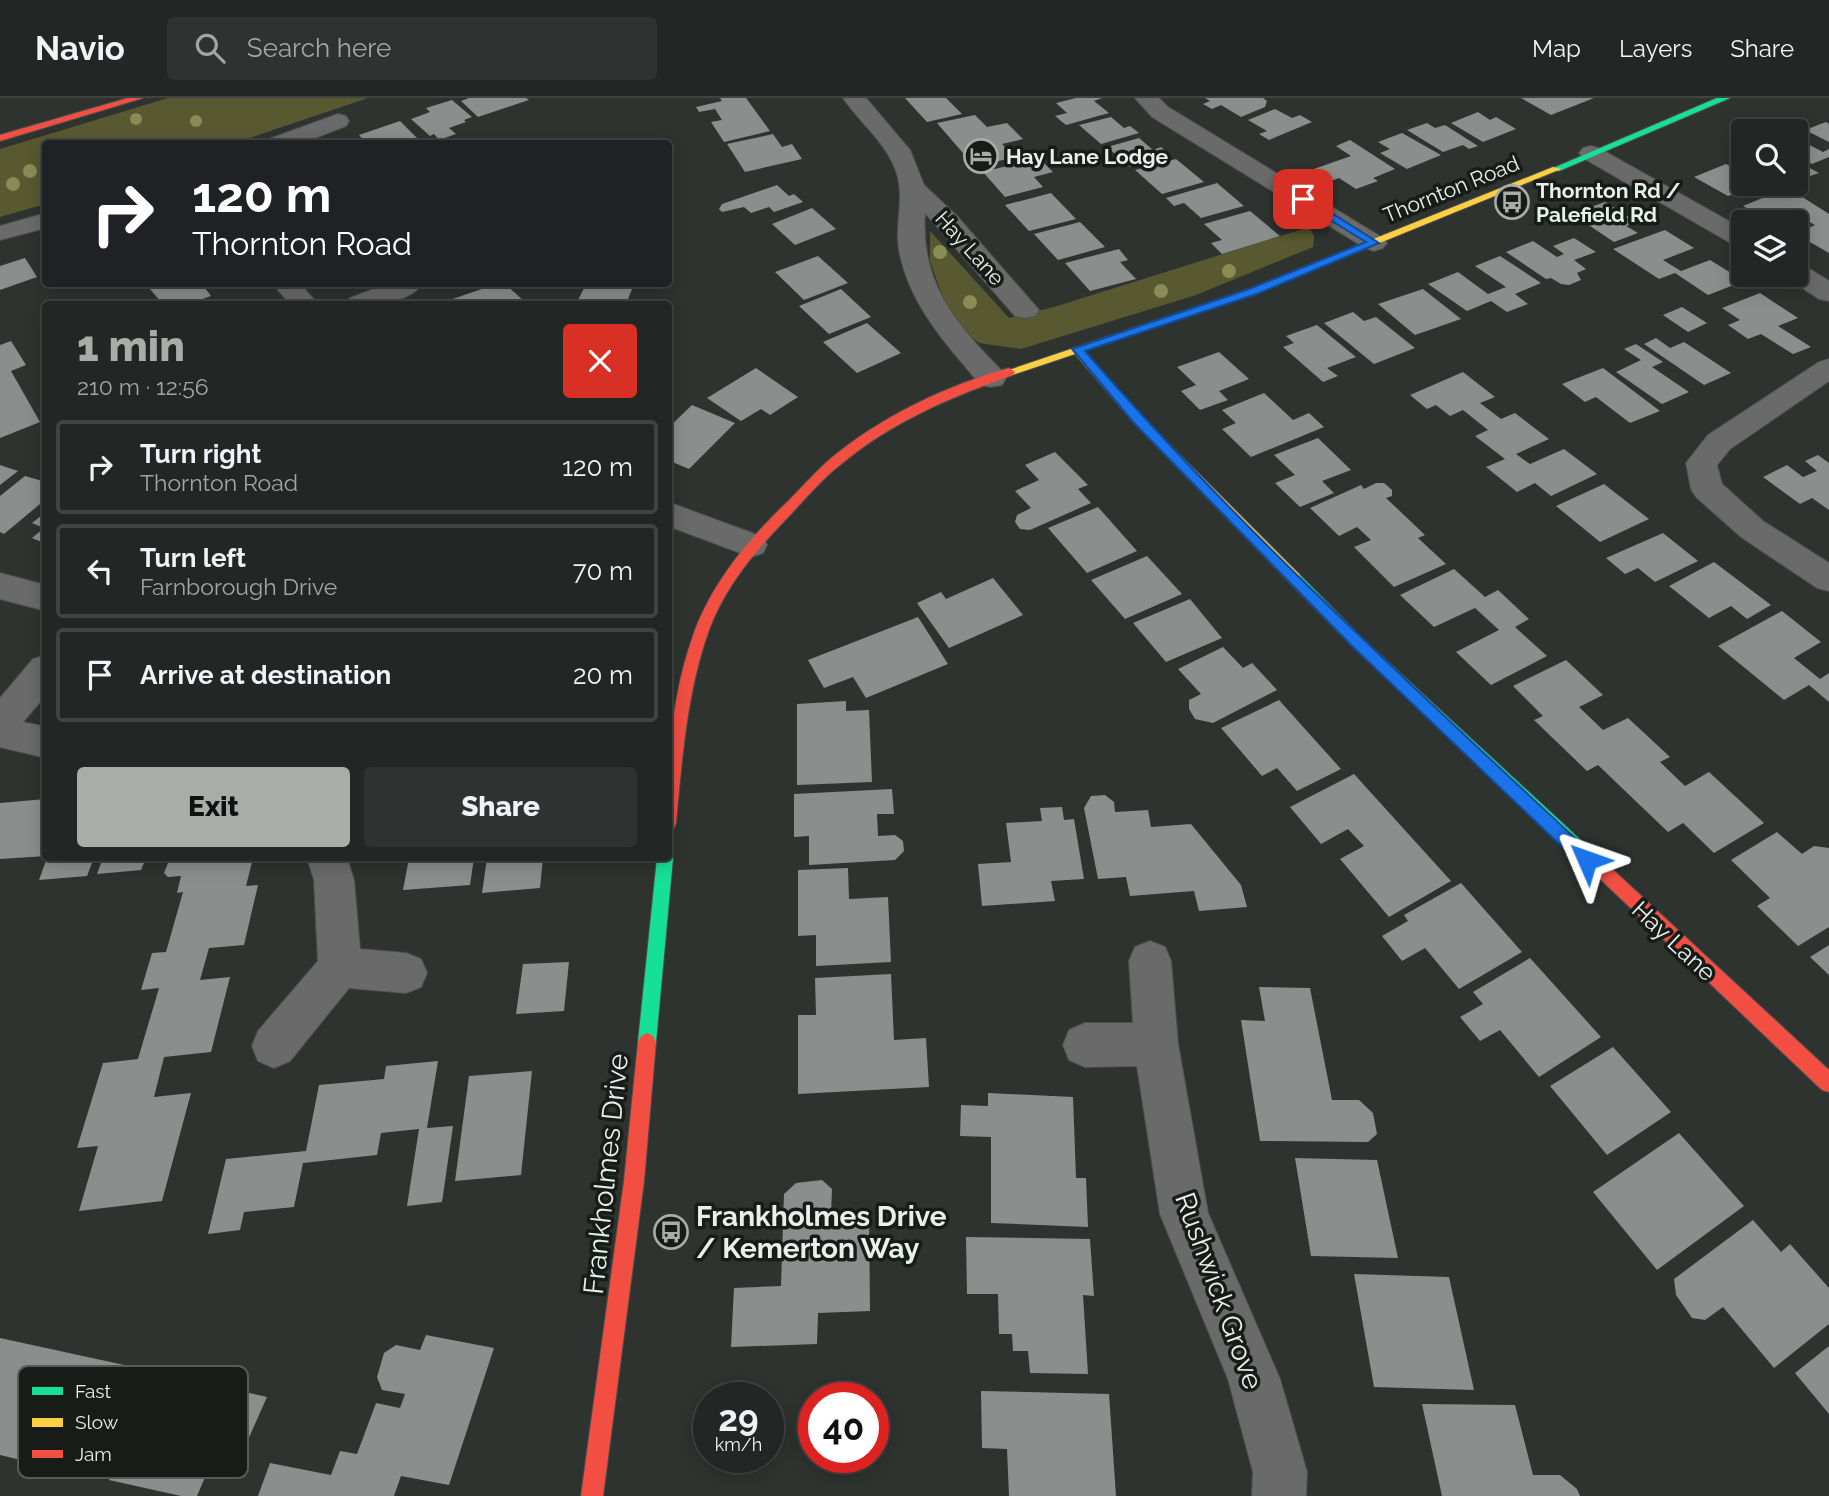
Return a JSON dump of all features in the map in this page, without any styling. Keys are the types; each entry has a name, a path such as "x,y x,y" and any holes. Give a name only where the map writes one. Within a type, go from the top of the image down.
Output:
{"main road":[{"path":"0,138 138,98"},
{"name":"Thornton Road","path":"992,378 1253,292 1725,98"},
{"name":"Hay Lane","path":"1078,349 1138,420 1356,641 1829,1083"},
{"path":"672,786 680,711 702,631 719,592 751,545 836,461 887,425 945,395 992,378"},
{"name":"Frankholmes Drive","path":"592,1496 634,1181 665,861"}],"street":[{"name":"Hay Lane","path":"853,98 884,132 907,166 912,187 912,255 927,298 955,339 992,378"},
{"path":"1146,98 1160,112 1374,243"},
{"path":"288,140 338,121"},
{"path":"1591,153 1731,233"},
{"name":"Hay Lane","path":"912,187 948,221 1025,310"},
{"path":"5,233 42,221"},
{"path":"1808,280 1829,293"},
{"path":"289,287 301,301"},
{"path":"368,301 402,287"},
{"path":"1829,368 1719,442 1701,463 1707,489 1752,529 1829,579"},
{"path":"672,515 751,545"},
{"path":"0,586 42,597"},
{"path":"0,723 42,674"},
{"path":"0,732 42,742"},
{"path":"274,1046 340,967 334,880 328,861"},
{"name":"Rushwick Grove","path":"1150,961 1156,1044 1184,1214 1254,1379 1280,1472 1279,1496"},
{"path":"340,967 406,973"},
{"path":"1085,1045 1156,1044"}],"green space":[{"path":"168,98 368,98 244,140 42,140 42,205 0,217 0,149"},
{"path":"1309,227 1314,236 1313,247 1196,295 1021,349 979,343 967,334 946,306 930,261 930,231 1009,318 1054,307"}],"building":[{"path":"469,98 529,100 478,117 461,101"},
{"path":"720,98 746,98 770,131 724,142 711,122 722,120 715,109 699,112 696,107 722,101"},
{"path":"905,98 946,98 962,114 927,122"},
{"path":"1076,98 1102,98 1094,101 1109,113 1066,125 1055,116 1067,113 1056,103"},
{"path":"1205,98 1263,98 1267,101 1265,107 1241,117 1221,105 1212,109 1203,104 1210,101"},
{"path":"1521,98 1594,98 1551,115"},
{"path":"452,100 472,117 449,128 456,134 439,140 434,134 430,136 411,119 430,112 426,108"},
{"path":"1275,109 1292,118 1300,115 1312,122 1269,140 1259,134 1267,131 1248,120"},
{"path":"1478,112 1490,120 1496,117 1516,129 1483,142 1451,123"},
{"path":"975,115 987,127 1007,123 1023,139 1002,144 1015,157 975,167 937,123"},
{"path":"1111,117 1124,128 1130,126 1139,133 1101,144 1079,125"},
{"path":"400,121 418,139 363,140 359,135"},
{"path":"1826,122 1829,124 1829,142 1808,132 1808,129"},
{"path":"1427,123 1435,128 1445,125 1478,146 1469,149 1463,145 1443,152 1407,130"},
{"path":"1402,133 1441,155 1407,169 1380,153 1390,149 1378,142"},
{"path":"773,134 782,147 792,144 802,159 745,172 727,144"},
{"path":"1139,138 1153,150 1161,147 1170,155 1130,167 1107,147"},
{"path":"1350,140 1395,169 1373,178 1378,181 1356,189 1339,178 1326,183 1308,171 1351,156 1336,146"},
{"path":"1808,144 1823,152 1829,149 1829,157 1812,164 1808,162"},
{"path":"1039,158 1053,172 1034,177 1043,187 1005,197 983,172"},
{"path":"1176,159 1204,182 1162,194 1135,170"},
{"path":"1726,164 1731,167 1731,195 1728,196 1694,177"},
{"path":"1808,167 1819,173 1808,177"},
{"path":"1217,183 1244,206 1201,218 1184,203 1174,206 1166,198"},
{"path":"777,185 789,196 794,194 803,202 774,212 769,207 751,213 744,207 722,212 719,209 722,204"},
{"path":"1051,193 1076,219 1029,231 1005,205"},
{"path":"1767,196 1801,196 1829,214 1829,253 1808,241 1808,228 1815,225 1808,221 1808,210 1750,210 1743,206"},
{"path":"1605,202 1637,222 1626,226 1638,233 1614,242 1572,214"},
{"path":"812,208 836,229 795,245 772,224"},
{"path":"1250,211 1280,236 1222,254 1211,243 1222,240 1204,224"},
{"path":"1080,222 1105,247 1058,260 1034,234"},
{"path":"1665,230 1694,248 1663,260 1681,271 1710,260 1731,273 1731,286 1708,295 1675,273 1659,279 1613,249"},
{"path":"1574,238 1596,252 1574,260 1586,269 1577,273 1581,280 1569,285 1551,278 1546,279 1506,252 1533,241 1557,257 1564,254 1553,246"},
{"path":"1119,249 1128,260 1120,262 1136,279 1090,291 1065,263"},
{"path":"818,256 848,283 804,300 775,272"},
{"path":"1500,256 1541,283 1515,294 1528,304 1507,312 1491,301 1467,311 1428,284 1458,272 1488,294 1506,287 1475,266"},
{"path":"25,258 37,277 0,290 0,266"},
{"path":"204,287 211,296 197,301 160,301 150,289"},
{"path":"487,287 508,287 524,301 447,301"},
{"path":"584,287 633,287 627,301 578,301"},
{"path":"841,289 871,317 829,334 799,306"},
{"path":"1423,289 1461,319 1415,335 1378,304"},
{"path":"1760,293 1798,318 1778,326 1811,347 1793,354 1761,334 1748,339 1728,325 1740,320 1722,308"},
{"path":"1682,307 1707,323 1688,332 1663,315"},
{"path":"1353,312 1364,321 1376,317 1415,348 1374,364 1324,323"},
{"path":"867,323 901,353 857,373 823,342"},
{"path":"1317,325 1356,357 1327,368 1338,376 1323,382 1283,347 1294,343 1286,336"},
{"path":"1656,338 1670,348 1684,342 1731,373 1704,385 1644,344"},
{"path":"11,341 26,365 11,371 40,422 0,438 0,345"},
{"path":"1636,344 1663,362 1652,367 1689,392 1662,404 1616,372 1641,360 1624,349"},
{"path":"1219,352 1249,379 1219,391 1228,400 1200,410 1181,391 1196,385 1177,367"},
{"path":"756,368 798,397 770,415 761,409 741,421 707,398"},
{"path":"1603,368 1660,411 1630,423 1596,397 1585,402 1562,384"},
{"path":"1463,372 1495,397 1480,403 1501,419 1515,413 1549,439 1516,454 1530,464 1564,449 1597,474 1551,496 1535,483 1517,492 1486,467 1505,459 1475,436 1488,430 1463,410 1450,416 1436,405 1427,409 1410,395"},
{"path":"1264,393 1293,420 1309,413 1324,427 1251,457 1222,429 1236,423 1222,410"},
{"path":"692,405 735,423 689,469 672,462 672,424"},
{"path":"1318,438 1351,470 1322,481 1334,493 1300,507 1275,483 1295,475 1274,455"},
{"path":"1055,452 1088,485 1078,489 1091,503 1030,530 1020,529 1015,522 1017,515 1031,508 1015,491 1039,480 1025,465"},
{"path":"1818,455 1829,463 1829,510 1812,498 1800,504 1763,477 1787,465 1803,477 1817,471 1805,461"},
{"path":"0,465 18,471 0,485"},
{"path":"25,476 42,481 42,502 4,534 0,532 0,496"},
{"path":"1376,483 1384,483 1392,490 1392,496 1386,498 1425,535 1418,538 1446,564 1394,587 1354,547 1371,540 1357,527 1339,536 1310,508 1361,485 1364,489"},
{"path":"1604,484 1649,519 1600,542 1556,506"},
{"path":"1098,507 1137,551 1087,573 1048,528"},
{"path":"42,515 42,527 32,523"},
{"path":"42,530 42,542 32,538"},
{"path":"1663,533 1698,561 1655,582 1638,568 1625,574 1606,558"},
{"path":"1147,556 1182,594 1125,619 1091,580"},
{"path":"1714,562 1771,605 1747,619 1731,606 1709,618 1669,586"},
{"path":"1454,569 1485,597 1498,590 1529,619 1515,627 1547,656 1491,685 1456,652 1499,630 1475,608 1434,627 1400,595"},
{"path":"993,578 1023,615 949,648 917,603 941,592 946,599"},
{"path":"1190,599 1222,638 1166,662 1133,623"},
{"path":"1782,611 1821,642 1794,658 1820,679 1829,673 1829,702 1809,685 1784,700 1718,646"},
{"path":"918,617 948,664 866,698 853,677 824,688 808,660"},
{"path":"1223,647 1243,668 1252,663 1277,690 1213,723 1195,719 1189,709 1189,700 1201,694 1178,669"},
{"path":"1566,660 1603,695 1579,707 1603,730 1628,718 1670,757 1660,762 1685,786 1709,772 1764,823 1714,853 1683,823 1668,832 1598,765 1587,771 1534,720 1543,716 1513,686"},
{"path":"1279,700 1341,769 1297,791 1277,768 1262,776 1221,728"},
{"path":"846,701 846,711 869,710 872,782 797,785 797,704"},
{"path":"1354,774 1451,881 1389,917 1340,859 1364,846 1348,829 1321,844 1290,807"},
{"path":"892,789 894,814 877,814 878,836 895,835 903,841 904,851 895,860 809,865 809,836 794,837 794,794"},
{"path":"1105,795 1114,802 1115,812 1148,810 1151,827 1191,824 1241,885 1247,907 1199,911 1194,891 1130,896 1126,877 1098,879 1084,808 1091,796"},
{"path":"42,799 42,856 0,859 0,803"},
{"path":"1062,807 1064,820 1074,819 1084,879 1051,881 1055,901 982,906 978,864 1011,862 1006,823 1042,821 1040,808"},
{"path":"1777,832 1802,854 1814,846 1829,848 1829,927 1798,946 1757,906 1770,898 1731,860"},
{"path":"46,861 93,861 87,876 39,880"},
{"path":"102,861 145,861 141,870 97,874"},
{"path":"252,861 246,886 258,885 244,945 209,948 200,980 230,977 211,1052 164,1057 154,1097 191,1093 162,1201 79,1211 98,1146 77,1148 103,1063 138,1059 159,988 141,990 152,953 166,952 183,892 177,893 181,876 168,877 164,873 168,863"},
{"path":"408,861 474,861 470,885 403,890"},
{"path":"487,861 543,861 540,888 482,893"},
{"path":"848,868 849,899 888,897 891,962 816,966 816,935 798,936 798,870"},
{"path":"1461,883 1522,952 1459,989 1425,948 1402,961 1382,936 1408,921 1404,915"},
{"path":"1829,945 1829,975 1810,957"},
{"path":"1530,958 1601,1037 1539,1077 1500,1030 1480,1041 1460,1017 1483,1004 1473,992"},
{"path":"569,962 564,1011 516,1014 523,964"},
{"path":"891,974 894,1040 926,1038 929,1087 798,1094 798,1015 816,1015 815,978"},
{"path":"1259,987 1310,988 1332,1100 1359,1100 1373,1113 1377,1134 1368,1142 1260,1141 1241,1020 1265,1021"},
{"path":"1613,1047 1671,1112 1607,1155 1550,1086"},
{"path":"438,1061 427,1128 453,1126 442,1202 407,1206 419,1129 381,1133 377,1155 303,1163 294,1207 244,1212 240,1230 208,1234 226,1159 306,1151 319,1085 384,1079 386,1066"},
{"path":"532,1071 521,1175 455,1181 469,1076"},
{"path":"988,1093 1073,1097 1076,1178 1086,1178 1088,1227 991,1223 991,1137 960,1136 961,1105 988,1106"},
{"path":"1679,1133 1744,1206 1657,1270 1593,1192"},
{"path":"1295,1158 1377,1160 1398,1258 1311,1256"},
{"path":"822,1180 832,1189 831,1214 869,1213 870,1311 818,1313 817,1344 731,1347 734,1288 781,1286 784,1194 796,1183"},
{"path":"1753,1220 1781,1252 1790,1244 1829,1288 1829,1324 1774,1368 1723,1307 1705,1320 1692,1318 1676,1295 1674,1279"},
{"path":"966,1237 1090,1239 1094,1296 1083,1295 1088,1374 1030,1373 1028,1351 1013,1351 1012,1334 999,1334 998,1294 967,1294"},
{"path":"1354,1274 1449,1277 1474,1390 1374,1387"},
{"path":"426,1335 494,1348 449,1485 401,1476 394,1496 258,1496 270,1463 331,1475 340,1451 357,1454 376,1403 400,1408 405,1394 382,1390 377,1377 384,1353 396,1345 420,1350"},
{"path":"0,1338 129,1366 18,1366 18,1459 0,1455"},
{"path":"1829,1346 1829,1414 1795,1373"},
{"path":"981,1391 1109,1394 1116,1496 1009,1496 1007,1449 982,1448"},
{"path":"248,1393 267,1397 248,1440"},
{"path":"1422,1404 1515,1405 1533,1475 1560,1475 1577,1489 1580,1496 1442,1496"},
{"path":"205,1478 197,1496 181,1496 109,1480"}],"traffic: fast":[{"path":"1556,169 1725,98"},
{"path":"1294,578 1356,641 1604,872"},
{"path":"647,1042 665,861"}],"traffic: slow":[{"path":"1009,372 1253,291 1556,169"},
{"path":"1078,350 1138,420 1294,578"}],"traffic: jam":[{"path":"0,138 138,98"},
{"path":"672,787 679,725 695,653 709,612 738,565 817,479 855,446 918,409 1009,372"},
{"path":"1604,872 1829,1083"},
{"path":"592,1496 634,1181 647,1042"}],"place":[{"name":"Hay Lane Lodge","path":"981,156"},
{"name":"Thornton Rd / Palefield Rd","path":"1512,202"},
{"name":"Frankholmes Drive / Kemerton Way","path":"671,1232"}],"route":[{"path":"1303,199 1374,243 1253,292 1078,349 1138,420 1356,641 1587,860"}]}
